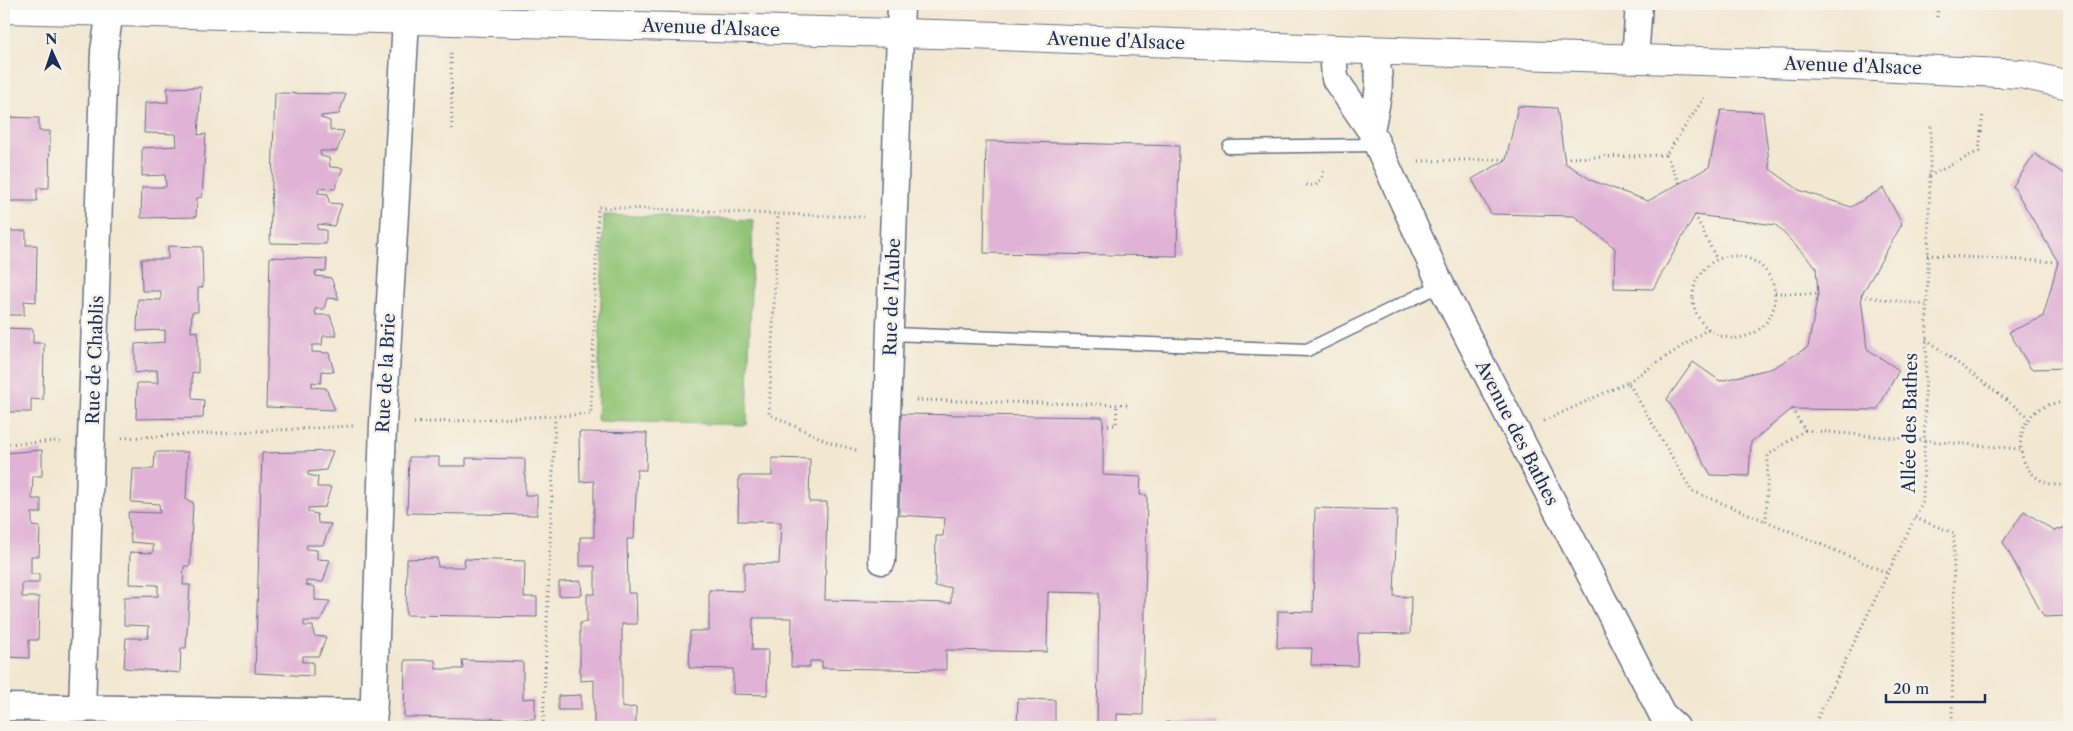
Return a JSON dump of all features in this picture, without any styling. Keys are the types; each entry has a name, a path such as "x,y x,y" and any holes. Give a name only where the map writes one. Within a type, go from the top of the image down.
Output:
{"street":[{"name":"Rue de l'Aube","path":"882,561 901,4"},
{"path":"1635,59 1639,4"},
{"name":"Avenue d'Alsace","path":"4,9 900,33 1238,46 1334,55 1635,59 2022,74 2069,85"},
{"name":"Rue de Chablis","path":"82,709 93,439 104,51 110,12"},
{"name":"Rue de la Brie","path":"374,720 384,424 406,20"},
{"name":"Avenue des Bathes","path":"1334,55 1335,80 1374,138 1441,285 1662,714 1676,727"},
{"path":"1374,55 1380,68 1380,82 1374,138"},
{"path":"4,706 374,720"}],"lane":[{"path":"1229,147 1374,138"},
{"path":"891,334 1307,350 1441,285"}],"path":[{"path":"1937,16 1938,4"},
{"path":"452,68 452,130"},
{"path":"1666,155 1704,98"},
{"path":"1929,176 1979,151 1983,113"},
{"name":"Allée des Bathes","path":"1813,727 1923,501 1931,123"},
{"path":"1564,158 1666,155"},
{"path":"1666,155 1680,184"},
{"path":"1415,162 1507,159"},
{"path":"1306,185 1316,185 1322,178 1324,167"},
{"path":"4,444 591,414 598,207 867,217"},
{"path":"778,214 769,414 831,443 866,453 886,454"},
{"path":"1695,215 1716,258"},
{"path":"1927,255 2058,262"},
{"path":"1738,256 1758,262 1768,273 1775,286 1775,293 1776,301 1772,314 1758,331 1735,338 1721,336 1708,329 1696,316 1692,302 1694,283 1702,270 1716,258 1738,256"},
{"path":"1775,293 1818,294"},
{"path":"1861,296 1926,305"},
{"path":"1518,434 1628,382 1708,329"},
{"path":"1926,339 2029,417"},
{"path":"1628,382 1692,491 1888,573"},
{"path":"888,399 1130,405"},
{"path":"2069,403 2058,402 2044,406 2029,417 2022,430 2020,449 2024,463 2036,477 2048,484 2069,485"},
{"path":"1103,425 1116,426 1117,405"},
{"path":"1792,409 1805,430"},
{"path":"543,727 555,417"},
{"path":"1766,522 1768,455 1805,430 2020,449"},
{"path":"1915,518 1954,533 1952,727"}],"green space":[{"path":"604,215 753,220 747,425 597,421"}],"building":[{"path":"201,87 198,135 206,134 202,197 197,198 196,217 141,218 142,187 166,187 165,175 142,176 142,148 177,146 176,134 144,133 145,103 168,102 167,88"},
{"path":"275,93 346,94 339,114 321,116 321,118 330,121 330,130 344,131 337,151 320,151 321,156 329,158 330,167 343,168 335,189 319,188 318,193 328,194 329,203 342,204 334,226 318,224 317,229 326,230 326,244 270,243"},
{"path":"1518,106 1557,108 1565,163 1593,181 1648,201 1709,167 1721,110 1763,112 1770,169 1799,190 1851,207 1883,188 1902,224 1861,296 1867,349 1899,370 1877,410 1792,409 1751,442 1749,476 1711,475 1667,399 1693,362 1720,381 1773,368 1808,347 1818,294 1816,267 1776,225 1695,215 1653,289 1614,288 1615,248 1574,216 1491,214 1472,179 1506,160"},
{"path":"4,117 39,118 39,131 50,131 49,188 37,188 37,201 4,201"},
{"path":"986,141 1179,146 1177,256 984,253"},
{"path":"2035,154 2064,174 2069,172 2069,368 2031,369 2009,332 2043,317 2058,262 2013,186"},
{"path":"4,231 26,231 26,245 37,245 36,302 24,301 24,315 4,315"},
{"path":"168,246 202,247 203,287 198,288 198,312 192,312 191,332 198,331 198,373 192,372 192,399 204,400 203,418 136,419 137,383 158,383 157,370 135,373 135,344 165,342 165,330 137,331 138,299 161,300 161,291 142,291 141,259 168,259"},
{"path":"270,257 327,259 326,271 315,272 316,276 331,278 339,299 327,298 324,309 315,309 316,315 330,315 337,336 323,336 322,345 312,345 312,352 329,353 334,372 322,371 321,383 312,382 312,387 326,388 335,410 266,407"},
{"path":"4,328 33,329 33,343 44,343 43,400 31,399 31,412 4,412"},
{"path":"901,414 1103,417 1103,475 1141,477 1140,495 1147,495 1143,715 1117,714 1117,727 1097,727 1099,593 1048,592 1047,652 946,650 946,670 822,668 822,661 810,661 810,667 791,667 792,618 753,618 752,650 768,650 767,695 733,694 733,669 689,668 690,631 709,631 709,590 744,591 744,563 779,564 781,522 738,521 739,476 772,476 772,458 810,459 809,502 827,502 825,600 951,603 951,587 935,587 936,536 943,536 945,518 899,515"},
{"path":"579,432 647,433 646,470 637,470 634,539 627,539 628,593 636,593 637,624 622,624 622,708 636,707 636,727 594,727 594,680 580,681 580,623 587,622 587,594 595,594 595,566 580,566 580,537 594,537 594,481 580,482"},
{"path":"42,450 42,476 33,476 32,499 41,499 41,513 32,513 32,526 40,527 39,556 31,556 31,574 39,574 39,583 22,583 22,597 39,597 38,640 29,640 29,658 4,657 4,453"},
{"path":"333,451 326,470 308,472 308,475 318,477 317,487 331,487 325,507 308,508 308,512 317,514 318,523 331,524 323,545 307,545 306,549 317,550 317,559 330,560 323,582 306,581 306,585 315,587 315,600 330,601 320,621 304,621 304,626 313,626 314,636 326,637 319,656 303,656 302,662 313,662 313,676 255,673 262,453"},
{"path":"155,452 188,452 186,500 193,502 190,566 184,566 183,585 190,585 186,648 181,648 180,673 124,668 126,638 148,638 149,626 124,625 124,597 158,596 158,585 129,584 130,552 153,553 153,544 131,542 128,512 160,513 159,504 131,502 133,469 154,469"},
{"path":"409,457 439,457 439,466 466,466 466,458 525,459 525,495 537,495 537,515 407,513"},
{"path":"1315,508 1397,510 1394,596 1411,597 1410,634 1358,633 1357,666 1311,665 1312,648 1277,648 1278,611 1313,612"},
{"path":"2024,511 2054,531 2069,526 2069,616 2044,617 2003,542"},
{"path":"437,558 438,567 465,567 464,559 525,561 524,597 537,597 537,617 406,615 407,559"},
{"path":"581,581 582,595 559,596 559,582"},
{"path":"405,660 435,660 436,669 463,669 462,660 523,662 523,699 535,698 535,719 404,717"},
{"path":"581,695 581,710 558,710 558,696"},
{"path":"1018,699 1055,700 1055,727 1017,727"},
{"path":"1166,722 1219,723 1219,727 1166,727"}]}
